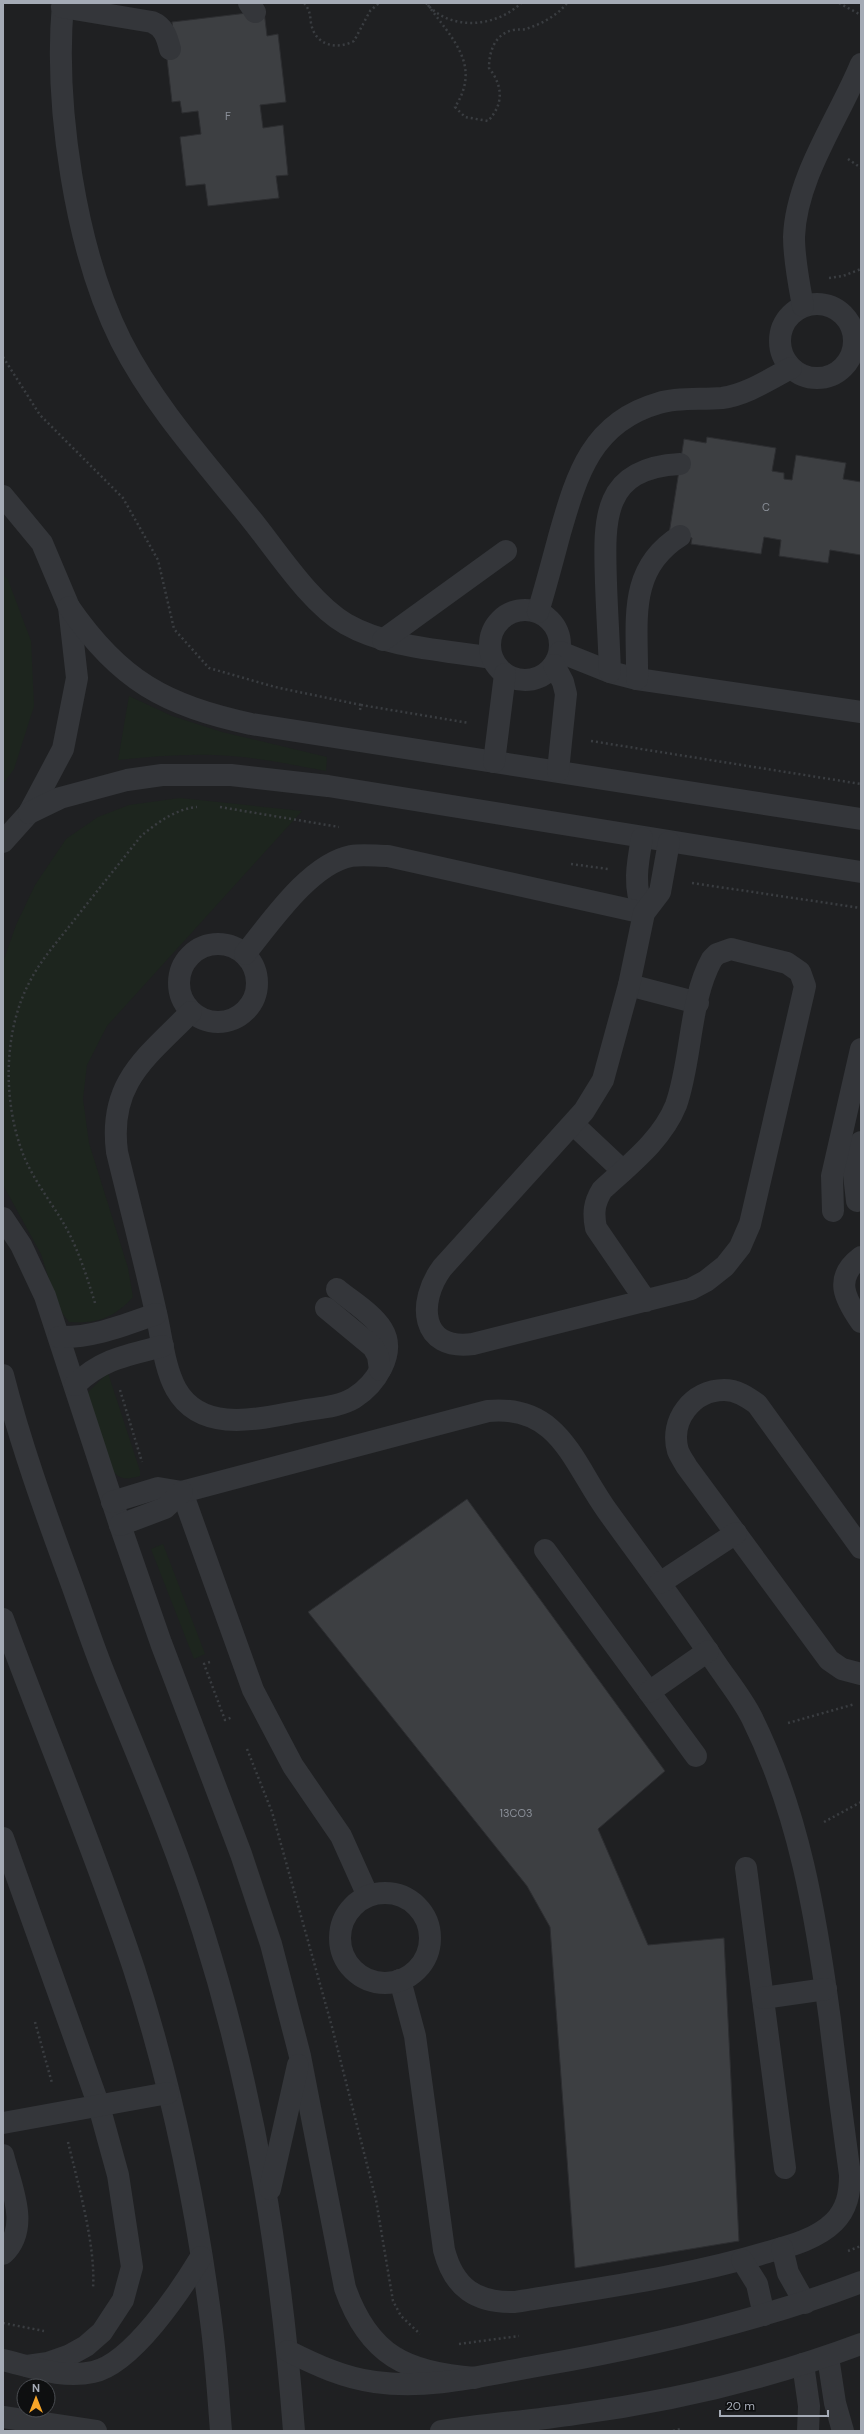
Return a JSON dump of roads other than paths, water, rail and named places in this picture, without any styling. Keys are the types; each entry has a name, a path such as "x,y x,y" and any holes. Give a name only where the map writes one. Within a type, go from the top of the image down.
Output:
{"street":[{"path":"170,49 164,32 152,22 62,5 62,63 70,161 90,257 105,304 122,342 175,425 315,598 344,623 367,635 383,640 498,666 515,679 537,678 557,658"},
{"path":"803,306 795,258 796,215 810,174 861,64"},
{"path":"817,304 832,306 844,315 852,327 855,341 852,355 844,367 832,376 818,378 803,376 791,368 783,356 780,341 783,327 791,315 803,306 817,304"},
{"path":"538,612 574,484 584,461 599,441 617,424 637,411 652,405 682,398 723,398 739,394 791,368"},
{"path":"610,672 605,529 611,503 629,479 642,470 657,465 680,464"},
{"path":"3,496 42,543 69,607 90,637 116,664 145,686 178,704 213,716 251,724 861,819"},
{"path":"637,679 641,584 647,569 656,556 667,545 680,536"},
{"path":"383,640 506,551"},
{"path":"3,842 29,812 63,749 77,678 69,607"},
{"path":"494,762 498,666 490,644 492,631 500,620 511,613 525,610 538,612 549,619 556,628 560,640 557,658 566,694 558,771"},
{"path":"557,658 637,679 861,712"},
{"path":"29,812 60,798 99,786 162,775 196,774 328,786 642,838 861,872"},
{"path":"642,838 636,874 639,901 644,913"},
{"path":"646,1301 600,1236 594,1218 597,1198 658,1134 676,1105 698,1003 712,959 717,954 731,949 794,966 800,972 805,986 750,1224 740,1247 725,1266 706,1281 691,1289 646,1301 460,1346 446,1343 438,1337 428,1322 428,1293 442,1268 573,1124 584,1111 603,1080 629,985 644,913 660,892 664,879 669,842"},
{"path":"245,954 305,883 318,871 334,861 352,856 388,856 644,913"},
{"path":"216,944 232,946 245,954 254,966 258,981 256,997 247,1010 235,1020 220,1023 204,1020 191,1012 182,999 179,984 181,969 189,957 202,948 216,944"},
{"path":"629,985 698,1003"},
{"path":"191,1012 138,1066 128,1081 116,1115 117,1152 163,1346 177,1390 191,1406 210,1416 230,1421 251,1420 338,1404 354,1398 367,1386 380,1370 387,1349 382,1329 337,1289"},
{"path":"833,1210 832,1176 861,1049"},
{"path":"573,1124 623,1171"},
{"path":"857,1201 854,1175 861,1142"},
{"path":"3,1218 21,1245 45,1296 112,1502 161,1643 241,1854 271,1944 300,2056 345,2288 353,2309 364,2328 379,2345 397,2359 417,2369 442,2375 475,2378"},
{"path":"861,1258 854,1263 846,1274 844,1286 845,1298 861,1322"},
{"path":"326,1308 373,1347 378,1356 380,1370"},
{"path":"59,1337 74,1337 103,1332 156,1314"},
{"path":"75,1385 97,1366 111,1359 163,1346"},
{"path":"3,1375 14,1418 58,1546 105,1676 158,1802 203,1931 240,2062 268,2196 288,2351 294,2431"},
{"path":"861,1548 757,1404 742,1394 725,1390 707,1392 691,1401 681,1416 676,1433 678,1451 687,1467 829,1660 842,1669 861,1674"},
{"path":"120,1525 165,1508 182,1492 488,1411 507,1409 526,1413 543,1422 558,1435 599,1500 660,1583 751,1715 779,1780 797,1836 813,1911 853,2140 855,2192 833,2223 806,2240 742,2260 695,2271 515,2302 498,2302 482,2299 468,2291 457,2280 448,2266 444,2250 415,2036 400,1980"},
{"path":"112,1502 150,1490 167,1488 182,1492"},
{"path":"182,1492 256,1696 293,1766 341,1836 368,1896"},
{"path":"660,1583 736,1533"},
{"path":"546,1550 696,1756"},
{"path":"3,1619 36,1709 89,1838 134,1971 168,2093 201,2257 211,2321 221,2431"},
{"path":"649,1692 708,1651"},
{"path":"3,1838 99,2106 118,2175 132,2267 129,2284 116,2315 102,2332 86,2346 68,2356 48,2363 27,2366"},
{"path":"746,1868 785,2168"},
{"path":"382,1893 396,1894 409,1900 420,1909 427,1922 430,1936 428,1950 422,1963 412,1973 400,1980 386,1983 373,1981 360,1975 350,1966 343,1954 340,1940 341,1926 347,1914 356,1903 368,1896 382,1893"},
{"path":"763,1998 826,1989"},
{"path":"268,2196 300,2056"},
{"path":"3,2123 168,2093"},
{"path":"3,2254 12,2244 17,2234 18,2221 4,2167"},
{"path":"782,2248 788,2273 805,2302"},
{"path":"3,2360 54,2373 92,2372 108,2366 157,2320 181,2290 201,2257"},
{"path":"742,2260 757,2284 764,2314"},
{"path":"288,2351 347,2377 375,2382 404,2385 475,2378 610,2354 764,2314 805,2302 861,2282"},
{"path":"441,2431 578,2414 691,2394 828,2357 861,2344"},
{"path":"828,2357 835,2403 843,2431"},
{"path":"803,2364 809,2406 808,2431"},
{"path":"3,2417 96,2431"}]}
